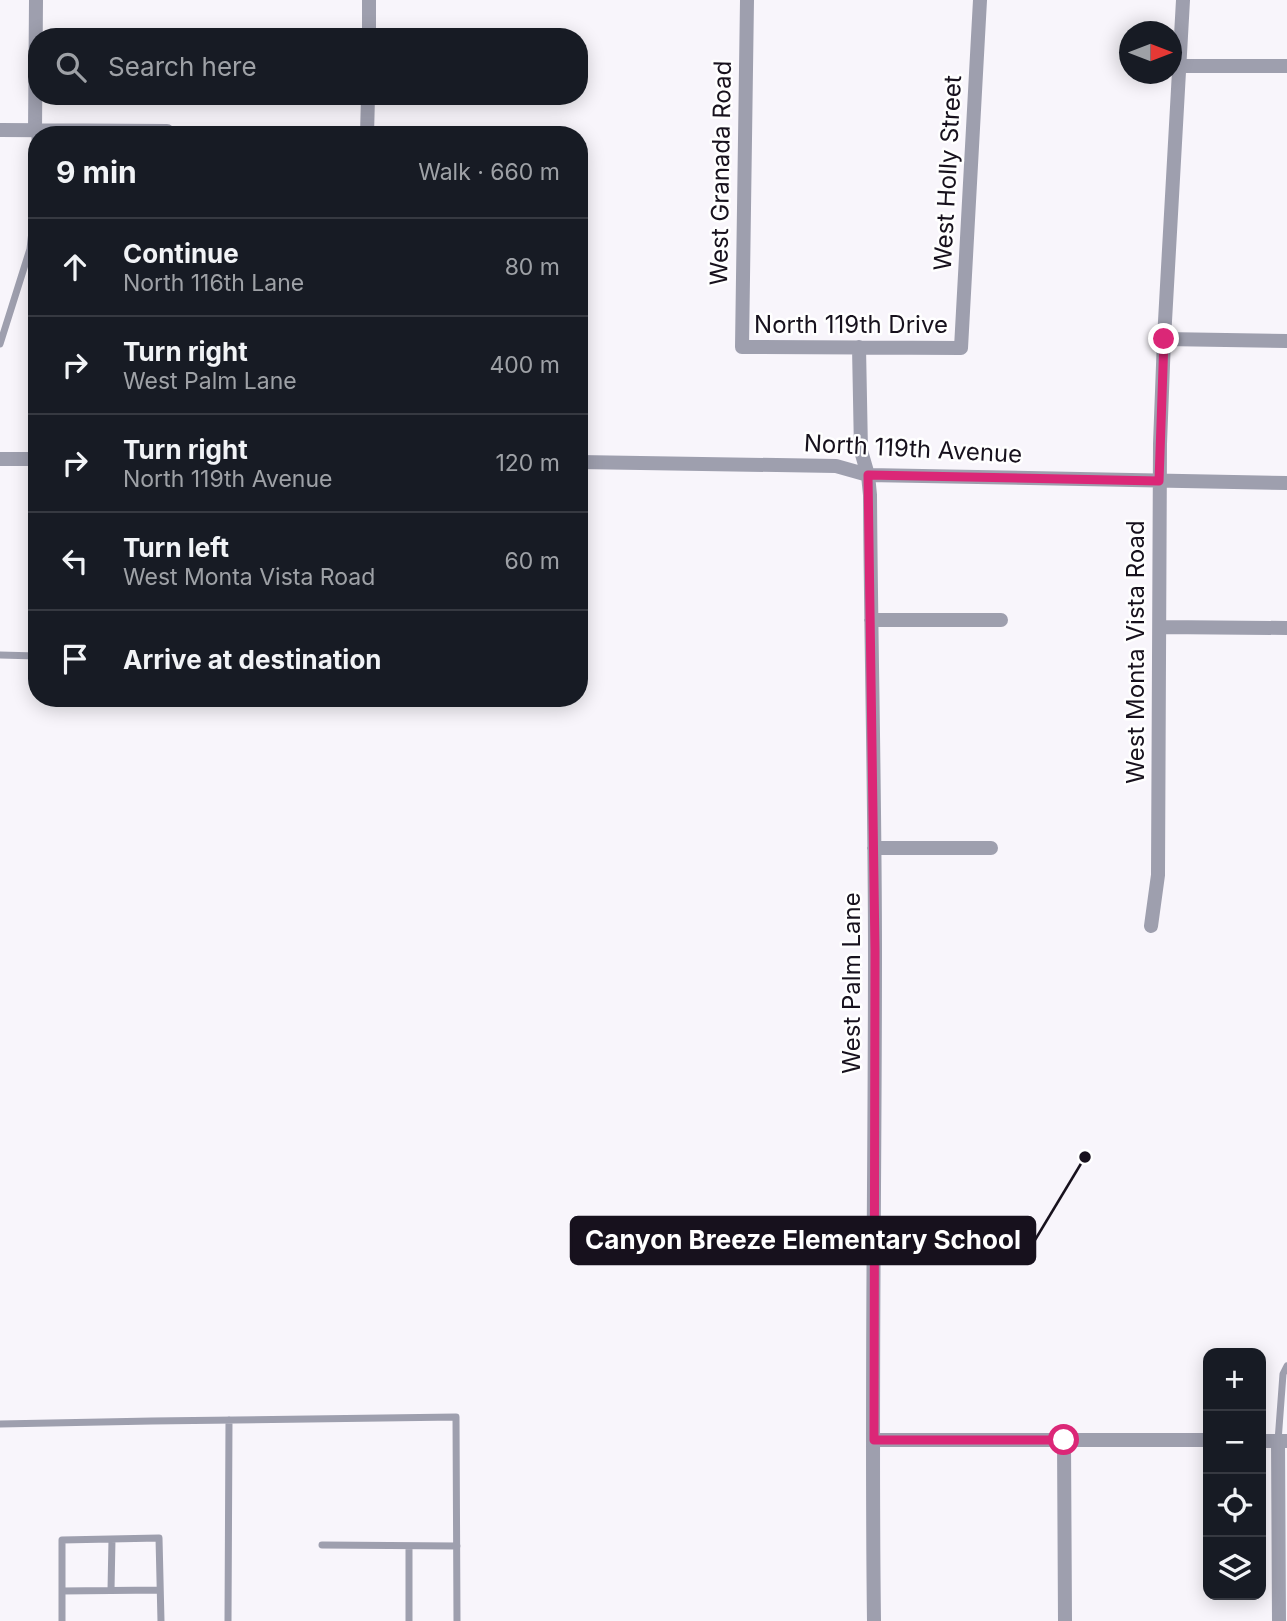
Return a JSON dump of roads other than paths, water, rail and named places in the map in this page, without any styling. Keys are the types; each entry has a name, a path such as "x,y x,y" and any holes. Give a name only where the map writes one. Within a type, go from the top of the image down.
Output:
{"street":[{"path":"36,0 36,28"},
{"path":"369,0 369,28"},
{"name":"West Granada Road","path":"742,347 747,0"},
{"name":"West Holly Street","path":"961,348 980,0"},
{"name":"West Monta Vista Road","path":"1182,26 1184,0"},
{"path":"1182,66 1287,66"},
{"name":"West Monta Vista Road","path":"1151,926 1158,875 1159,481 1178,84"},
{"path":"35,105 35,126"},
{"path":"367,126 368,105"},
{"path":"0,130 28,130"},
{"path":"1164,339 1287,341"},
{"name":"West Palm Lane","path":"859,346 861,451 868,475 874,848 874,1621"},
{"name":"North 119th Drive","path":"742,347 961,348"},
{"path":"0,459 28,459"},
{"name":"North 119th Avenue","path":"588,462 836,466 868,475 1287,483"},
{"path":"871,620 1001,620"},
{"path":"1160,627 1287,628"},
{"path":"874,848 991,848"},
{"path":"874,1440 1203,1440"},
{"path":"1064,1440 1065,1621"},
{"path":"1279,1621 1283,1441"}],"lane":[{"path":"0,344 28,255"},
{"path":"0,655 28,656"},
{"path":"1283,1441 1283,1374 1287,1366"},
{"path":"0,1424 456,1417 457,1621"},
{"path":"228,1621 229,1420"},
{"path":"62,1621 62,1540 159,1538 161,1621"},
{"path":"111,1539 111,1590"},
{"path":"322,1545 457,1546"},
{"path":"409,1546 409,1621"},
{"path":"62,1591 160,1590"}],"place":[{"name":"Canyon Breeze Elementary School","path":"1085,1157"}]}
